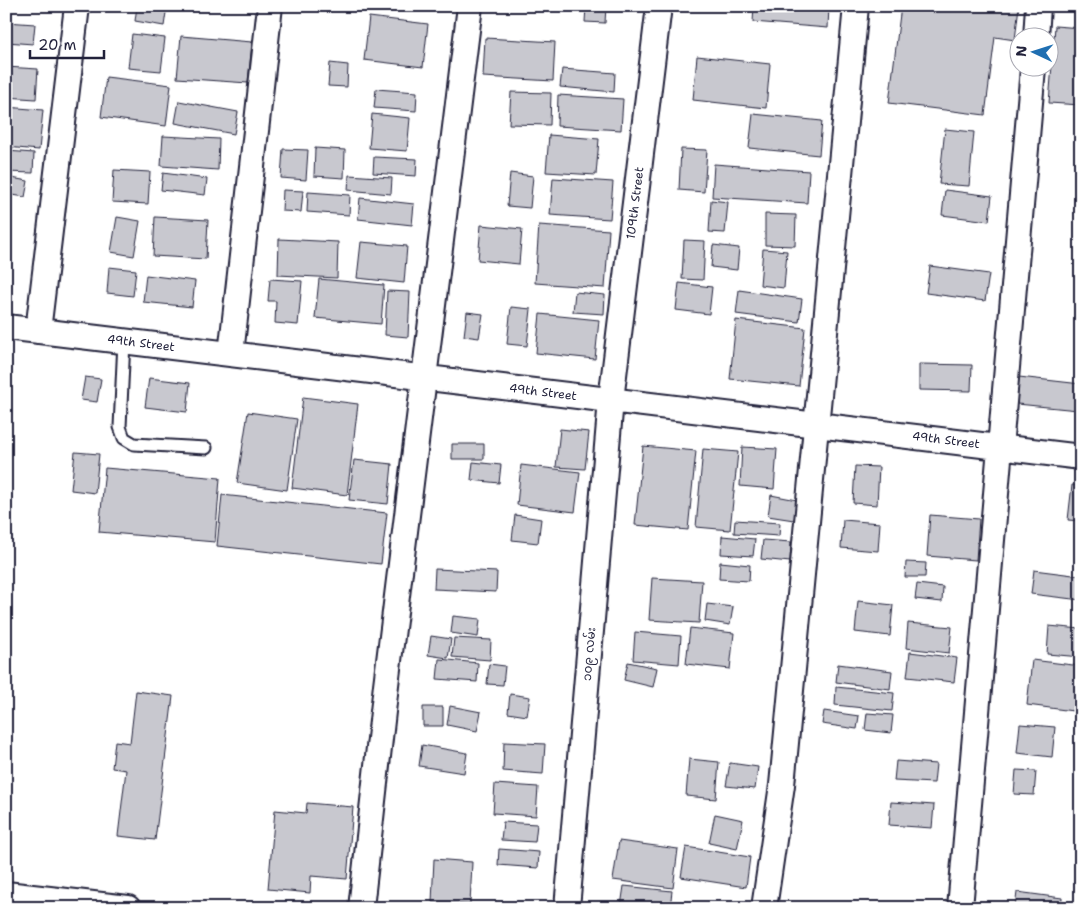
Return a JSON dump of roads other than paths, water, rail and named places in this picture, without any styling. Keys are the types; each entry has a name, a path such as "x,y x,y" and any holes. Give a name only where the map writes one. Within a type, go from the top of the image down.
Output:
{"street":[{"path":"38,331 77,6"},
{"path":"231,354 270,6"},
{"path":"361,908 387,676 470,6"},
{"name":"109th Street","path":"611,400 659,6"},
{"path":"764,908 782,785 856,6"},
{"path":"1037,28 1038,6"},
{"path":"960,908 998,447 1032,78"},
{"name":"49th Street","path":"6,327 1081,457"},
{"name":"၁၀၉ လမ်း","path":"567,908 611,400"},
{"path":"6,894 128,908"}],"lane":[{"path":"124,341 120,427 124,438 134,444 206,448"}]}
